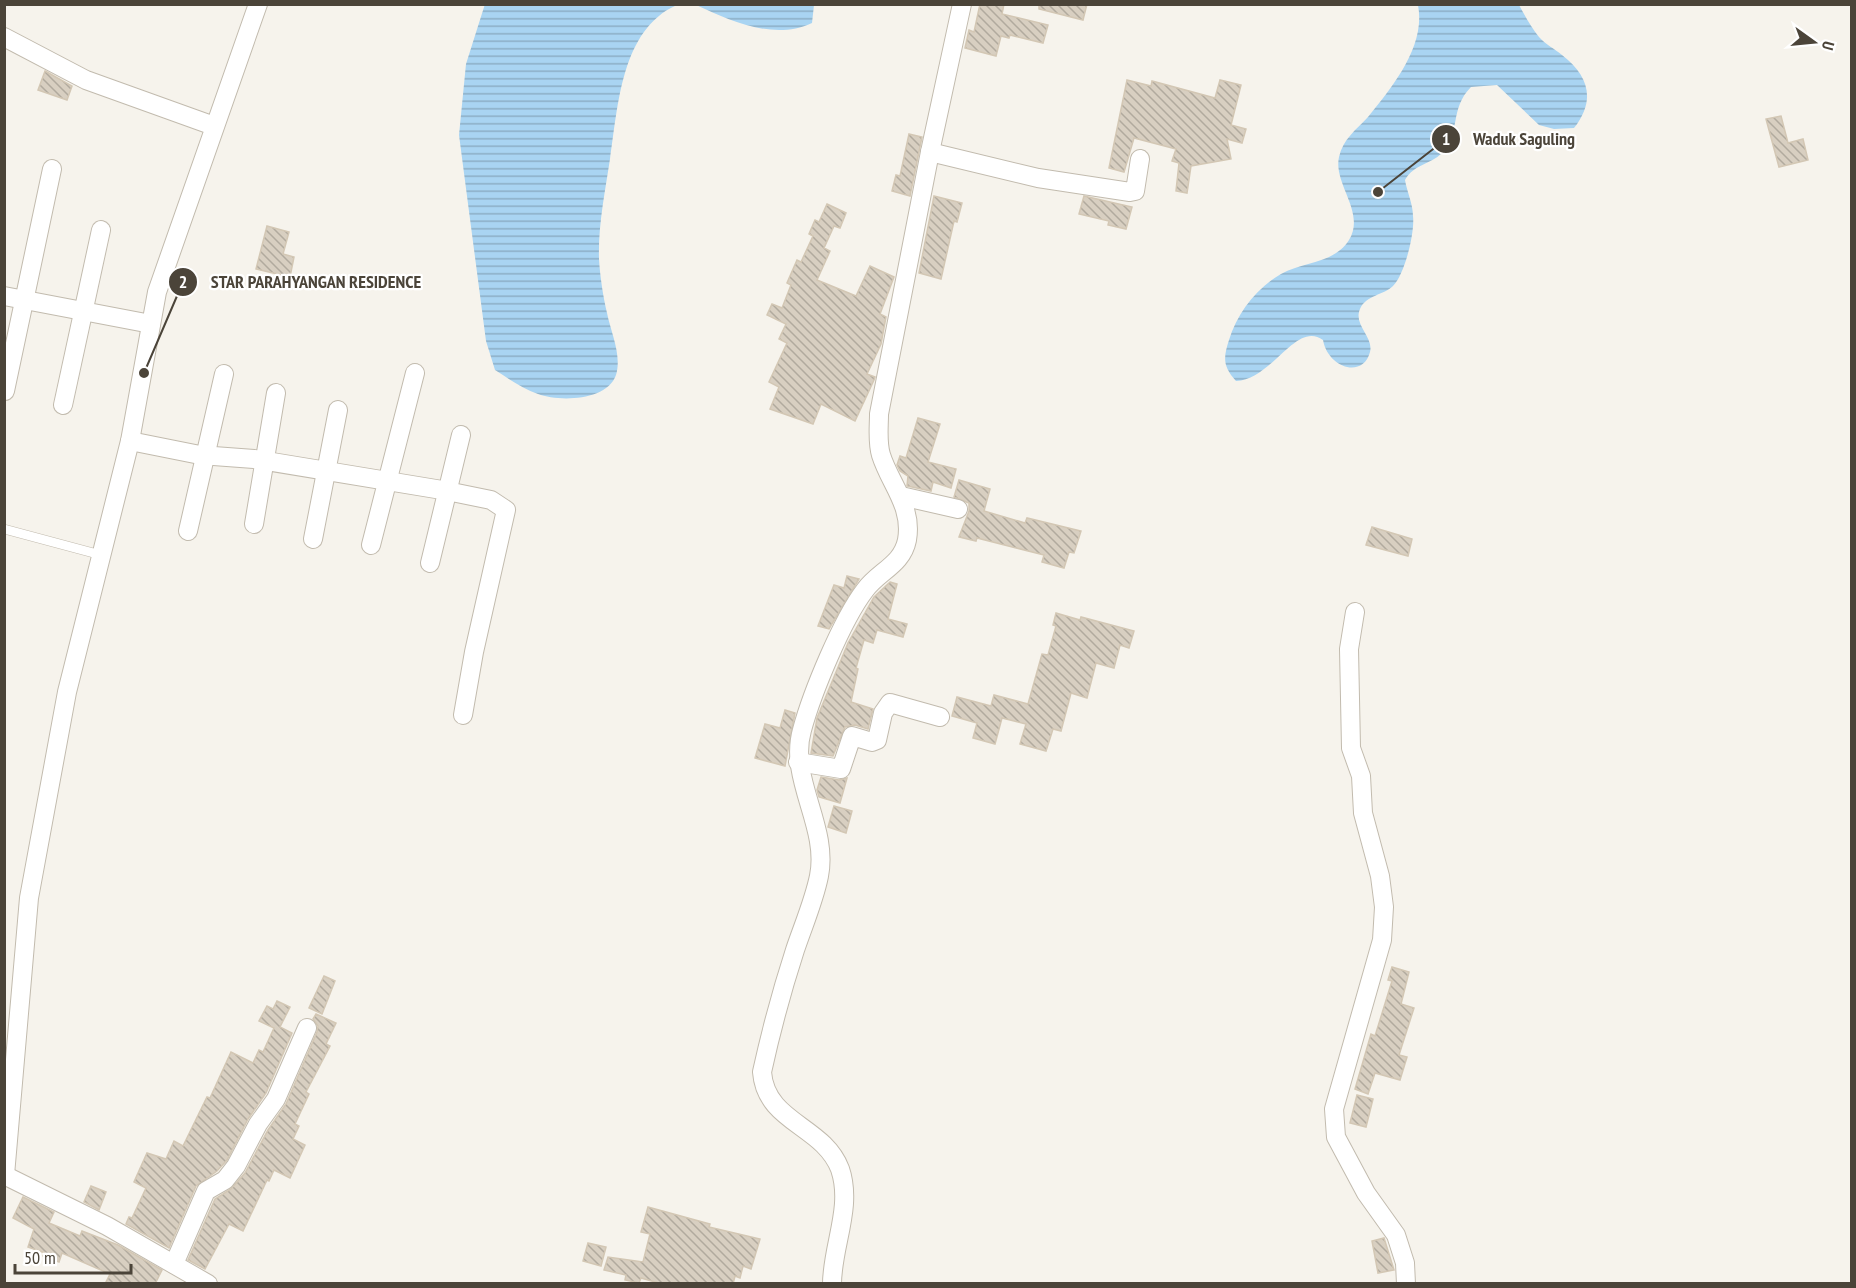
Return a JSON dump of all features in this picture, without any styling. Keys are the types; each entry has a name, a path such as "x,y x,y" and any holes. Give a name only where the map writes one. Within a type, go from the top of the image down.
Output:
{"street":[{"path":"208,1284 107,1226 5,1175 30,898 67,692 130,441 157,292 258,4"},
{"path":"832,1284 832,1263 842,1227 844,1194 841,1171 823,1142 779,1110 768,1098 763,1089 762,1072 789,970 819,875 819,841 810,800 798,762 801,731 842,630 864,591 879,573 896,563 903,552 907,525 901,496 881,454 879,414 930,152 962,4"},
{"path":"4,37 86,80 214,126"},
{"path":"930,152 1038,178 1130,192 1135,191 1138,186 1140,159"},
{"path":"5,391 52,169"},
{"path":"63,405 101,230"},
{"path":"4,296 151,324"},
{"path":"371,544 415,373"},
{"path":"188,531 224,374"},
{"path":"254,524 276,393"},
{"path":"313,538 338,410"},
{"path":"430,563 461,435"},
{"path":"130,441 206,456 264,461 448,491 491,500 506,510 474,652 463,715"},
{"path":"901,496 958,509"},
{"path":"1355,612 1349,649 1351,748 1361,776 1364,813 1380,876 1384,907 1382,940 1334,1109 1336,1137 1366,1193 1396,1235 1405,1263 1406,1284"},
{"path":"798,762 841,769 852,736 872,742 877,740 886,706 890,704 940,717"},
{"path":"174,1264 206,1191 225,1180 236,1166 258,1124 276,1099 307,1028"}],"lane":[{"path":"4,529 101,555"}],"water":[{"path":"485,4 677,5 658,16 644,32 633,51 620,94 602,209 599,247 602,286 617,352 618,367 611,384 593,395 570,398 547,397 516,384 495,370 486,341 459,135 466,64"},
{"path":"696,5 814,5 812,23 783,30 753,27"},
{"path":"1418,5 1519,5 1539,37 1571,63 1583,80 1587,98 1581,118 1574,128 1554,129 1539,125 1497,85 1471,87 1460,104 1448,146 1437,157 1413,171 1405,180 1413,212 1411,242 1405,263 1393,286 1366,301 1360,309 1359,320 1370,347 1366,360 1360,365 1346,367 1331,357 1323,340 1313,336 1303,338 1293,344 1261,371 1249,378 1236,381 1226,367 1226,352 1237,321 1249,302 1263,287 1281,274 1335,254 1349,240 1354,219 1340,177 1339,157 1347,140 1378,105 1405,65 1417,35"}],"building":[{"path":"980,4 1004,4 1002,14 1048,25 1043,43 1010,35 1009,38 1001,36 996,56 965,48 969,30 974,32"},
{"path":"1039,4 1087,4 1083,20 1039,9"},
{"path":"45,71 72,86 67,100 38,90"},
{"path":"1127,80 1151,86 1152,81 1215,98 1220,80 1241,85 1231,125 1246,129 1242,143 1227,139 1231,159 1191,166 1187,193 1176,191 1179,163 1172,161 1176,149 1134,138 1124,172 1109,168"},
{"path":"1781,116 1788,143 1803,139 1808,160 1779,167 1766,119"},
{"path":"909,134 922,137 910,196 892,191 896,175 900,176"},
{"path":"934,196 962,203 957,222 954,221 941,279 919,273"},
{"path":"1084,196 1132,207 1126,229 1108,225 1109,221 1079,214"},
{"path":"827,204 846,213 840,228 834,226 824,248 830,251 817,280 856,296 870,266 894,277 880,314 886,317 881,344 867,374 875,377 855,421 821,404 813,424 770,409 779,387 769,382 787,343 779,339 786,324 767,315 772,304 782,308 791,285 787,283 797,260 801,262 813,236 809,234 815,220 819,222"},
{"path":"267,226 289,232 283,254 294,257 290,277 256,269"},
{"path":"918,418 940,424 928,462 956,469 951,488 933,482 931,491 907,486 908,476 900,471 897,465 900,456 906,458"},
{"path":"959,480 990,489 984,511 1025,523 1027,518 1081,531 1074,553 1069,552 1064,568 1042,562 1044,555 977,538 976,541 959,537 969,511 969,503 954,497"},
{"path":"1372,527 1412,539 1408,556 1366,545"},
{"path":"847,576 859,579 829,629 818,626 834,585 844,588"},
{"path":"890,582 897,584 888,619 907,624 903,637 877,630 873,643 864,640 856,668 858,669 851,702 873,709 868,729 855,725 845,727 833,756 811,753 817,718 848,643 874,597"},
{"path":"1056,613 1134,631 1129,648 1120,645 1114,668 1096,663 1087,698 1071,693 1061,731 1053,729 1046,751 1020,744 1026,724 1002,718 995,744 973,738 977,723 952,716 957,697 991,706 994,695 1028,704 1042,654 1048,655 1056,626 1053,625"},
{"path":"785,710 795,713 785,766 755,758 765,724 780,728"},
{"path":"821,777 839,780 847,778 840,803 819,797 817,790"},
{"path":"834,806 852,811 846,833 828,827"},
{"path":"1392,967 1409,972 1401,1004 1414,1008 1399,1055 1407,1057 1400,1080 1375,1073 1368,1094 1355,1089 1371,1034 1375,1036 1392,981 1388,980"},
{"path":"324,976 335,981 322,1014 309,1008"},
{"path":"277,1001 290,1007 280,1027 292,1033 266,1093 248,1119 227,1160 217,1171 196,1186 169,1248 126,1224 129,1217 132,1218 146,1188 134,1182 147,1153 166,1159 174,1141 183,1146 207,1097 210,1098 231,1052 253,1063 259,1050 263,1052 274,1028 259,1021 267,1006 273,1009"},
{"path":"316,1014 336,1023 326,1044 330,1046 306,1092 309,1094 295,1124 299,1126 293,1139 305,1145 290,1178 274,1170 243,1231 229,1224 205,1269 188,1260 215,1199 231,1189 245,1173 268,1130 286,1104 317,1032 318,1026 313,1019"},
{"path":"1357,1095 1373,1099 1366,1127 1350,1123"},
{"path":"91,1186 106,1192 99,1210 84,1202"},
{"path":"23,1197 54,1212 49,1223 80,1236 82,1231 118,1245 162,1270 155,1284 105,1284 110,1274 62,1253 59,1262 43,1256 45,1253 28,1247 34,1229 13,1218"},
{"path":"648,1207 710,1224 709,1227 760,1239 751,1269 743,1266 740,1278 735,1276 733,1284 662,1284 641,1278 639,1283 625,1280 626,1275 604,1270 608,1257 643,1262 650,1234 641,1232"},
{"path":"1384,1238 1394,1270 1378,1273 1372,1241"},
{"path":"588,1243 606,1247 601,1266 583,1261"}],"place":[{"name":"Waduk Saguling","path":"1378,192"},
{"name":"STAR PARAHYANGAN RESIDENCE","path":"144,373"}]}
